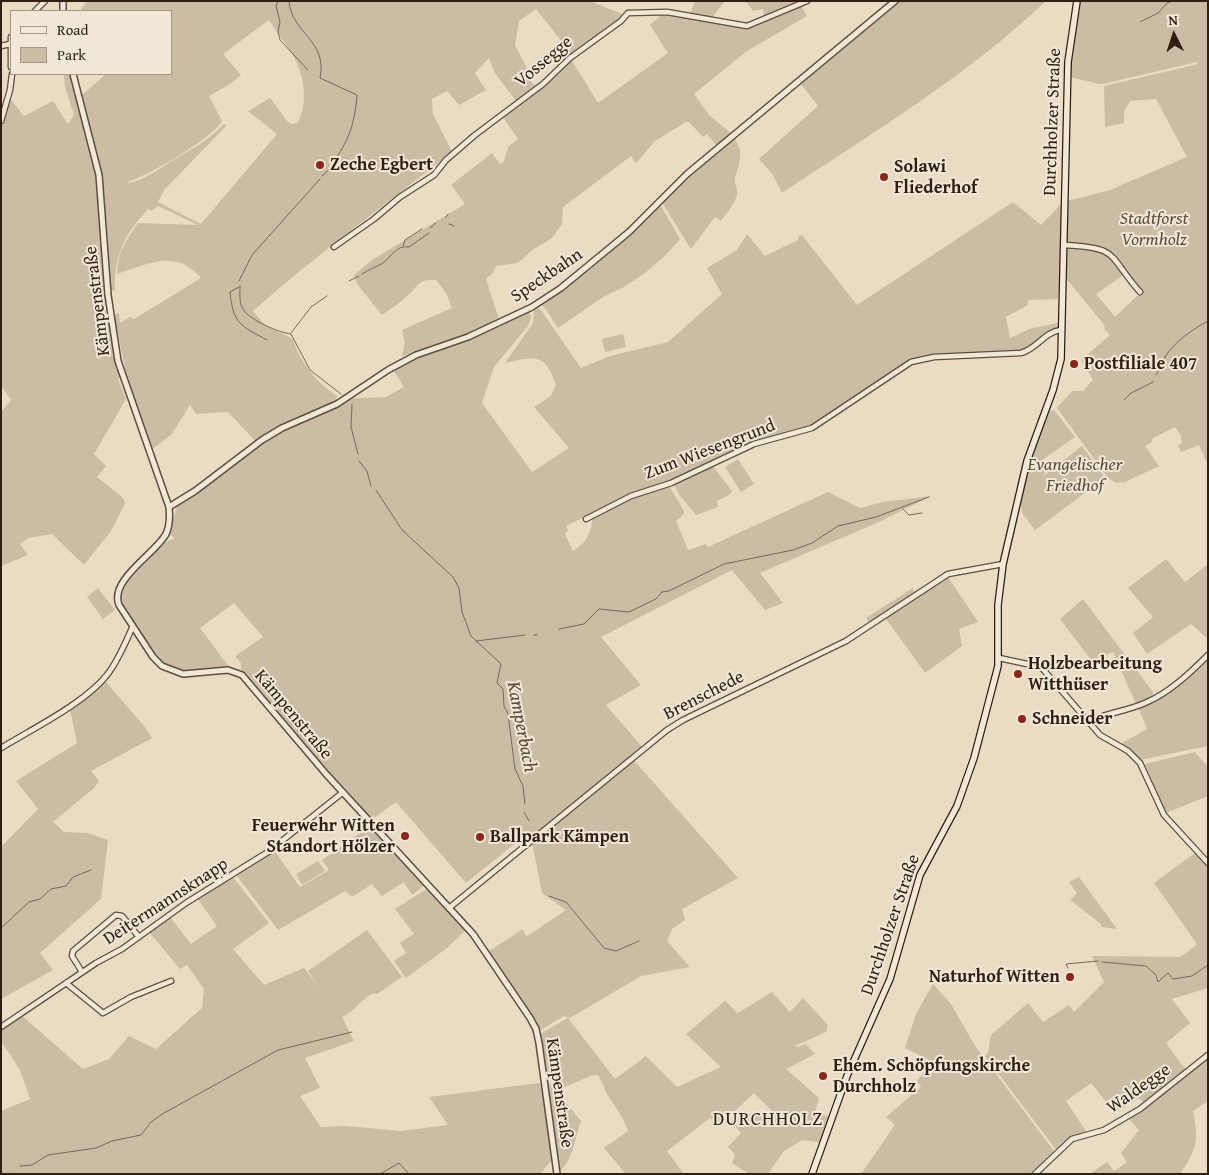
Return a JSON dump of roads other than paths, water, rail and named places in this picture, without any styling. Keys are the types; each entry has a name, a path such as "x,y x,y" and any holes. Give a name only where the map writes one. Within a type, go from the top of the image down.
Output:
{"main road":[{"name":"Durchholzer Straße","path":"812,1174 847,1076 890,979 920,875 957,806 967,780 995,679 999,658 998,605 1003,564 1027,461 1059,369 1065,245 1068,62 1077,1"}],"street":[{"path":"36,10 45,1"},
{"name":"Vossegge","path":"334,248 374,219 400,197 434,175 446,160 474,135 543,84 570,58 621,21 628,13 667,12 747,26 807,1"},
{"name":"Speckbahn","path":"169,507 195,491 262,440 282,428 337,404 388,370 416,355 468,337 532,307 560,288 629,232 687,174 895,1"},
{"path":"1,46 10,44"},
{"path":"1,122 10,90 12,75"},
{"name":"Kämpenstraße","path":"73,75 99,175 108,302 118,361 169,507 170,517 166,534 123,582 117,597 119,605 132,628 156,660 167,669 183,674 228,670 242,674 342,793 479,941 536,1029 557,1174"},
{"path":"1065,245 1104,249 1113,255 1125,276 1140,292"},
{"name":"Zum Wiesengrund","path":"586,519 631,496 671,483 754,444 812,428 911,362 934,357 1021,353 1029,350 1049,334 1061,330"},
{"name":"Brenschede","path":"449,908 630,759 683,720 846,642 948,574 1003,564"},
{"path":"1,748 62,711 98,684 116,661 132,628"},
{"path":"1089,721 1144,704 1157,697 1195,668 1208,655"},
{"path":"999,658 1021,661 1041,667 1100,735 1128,751 1140,762 1164,814 1208,863"},
{"name":"Deitermannsknapp","path":"1,1027 82,972 139,938 186,904 268,852 342,793"},
{"path":"82,972 72,953 116,915 122,916 139,938"},
{"path":"66,983 103,1013 132,997 171,981"},
{"name":"Waldegge","path":"1035,1174 1072,1139 1104,1130 1140,1109 1208,1055"}],"waterway":[{"path":"278,1 276,6 280,22 278,32 280,40 308,70"},
{"name":"Kamperbach","path":"289,1 291,12 296,21 319,54 321,65 320,78 357,95 353,123 347,139 332,163 334,165 322,176"},
{"path":"1140,22 1158,13 1167,3 1173,1"},
{"name":"Kamperbach","path":"239,281 252,255 320,179"},
{"path":"430,228 436,223"},
{"path":"449,224 454,226"},
{"path":"403,246 405,240 422,229"},
{"path":"362,274 383,263 397,249 409,247 429,233"},
{"path":"349,281 359,276"},
{"name":"Kamperbach","path":"240,286 241,304 246,313 265,325 291,334 310,370 341,394"},
{"path":"239,287 230,292 236,318 245,327 267,340"},
{"path":"291,333 311,307 327,296"},
{"path":"1156,375 1173,346 1190,332 1208,321"},
{"path":"1124,400 1131,393 1153,382"},
{"name":"Kamperbach","path":"352,404 351,427 358,454"},
{"name":"Kamperbach","path":"359,461 367,471 371,486"},
{"name":"Kamperbach","path":"376,490 402,530 453,577 459,588 462,612 471,636 501,664 497,683 503,689 504,706 508,714 515,769 523,786 525,804"},
{"path":"559,629 584,624 599,609 629,612 656,599 662,592 669,591 724,564 793,550 812,543 838,526 876,517 929,497"},
{"path":"903,509 909,515 922,513"},
{"path":"476,641 525,635"},
{"name":"Kamperbach","path":"524,812 529,821"},
{"path":"1,928 29,902 40,899 51,889 66,886 73,877 91,870"},
{"name":"Kamperbach","path":"549,896 566,902 604,948 616,951 639,941"},
{"path":"1068,968 1066,964 1098,961"},
{"path":"1102,962 1146,966 1156,975 1158,982 1168,973 1173,979 1192,976 1208,965"},
{"path":"20,1166 32,1165 48,1155 96,1148 112,1141 141,1135 151,1122 164,1113 278,1050 352,1032"},
{"path":"380,1174 399,1163 409,1174"}],"place":[{"name":"Zeche Egbert","path":"320,165"},
{"name":"Solawi Fliederhof","path":"884,177"},
{"name":"Postfiliale 407","path":"1074,364"},
{"name":"Holzbearbeitung Witthüser","path":"1018,674"},
{"name":"Schneider","path":"1022,719"},
{"name":"Feuerwehr Witten Standort Hölzer","path":"405,836"},
{"name":"Ballpark Kämpen","path":"480,837"},
{"name":"Naturhof Witten","path":"1070,977"},
{"name":"Ehem. Schöpfungskirche Durchholz","path":"823,1076"}],"district":[{"name":"DURCHHOLZ","path":"768,1120"}],"park label":[{"name":"Stadtforst Vormholz","path":"1154,229"},
{"name":"Evangelischer Friedhof","path":"1075,475"}]}
